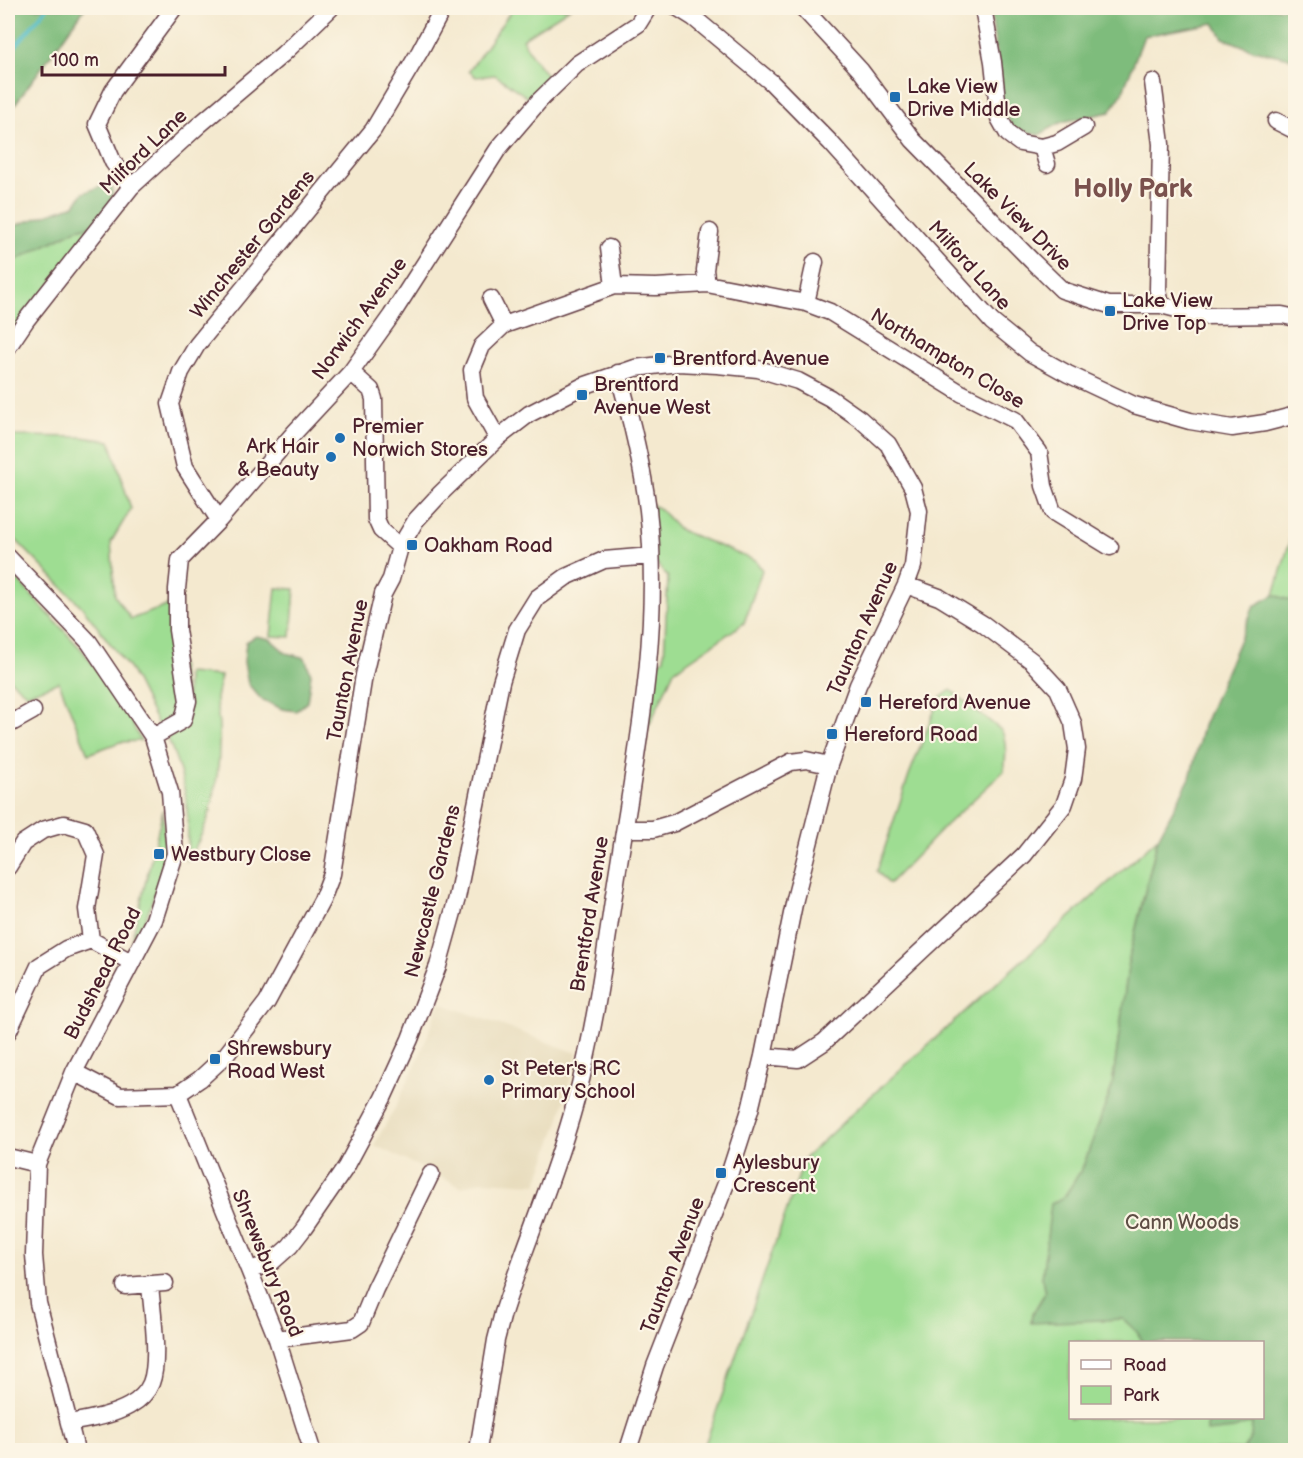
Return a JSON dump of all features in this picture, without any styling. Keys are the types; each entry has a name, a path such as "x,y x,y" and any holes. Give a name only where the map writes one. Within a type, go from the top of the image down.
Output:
{"street":[{"path":"131,187 113,162 97,124 113,91 174,8"},
{"name":"Milford Lane","path":"8,347 46,293 131,187 283,54 331,8"},
{"name":"Winchester Gardens","path":"219,520 185,467 170,404 181,372 197,345 373,130 443,8"},
{"name":"Norwich Avenue","path":"153,737 183,720 188,701 177,630 180,560 219,520 295,432 351,372 391,316 498,149 540,100 577,64 638,24 648,8"},
{"name":"Milford Lane","path":"678,8 694,18 771,82 830,142 992,322 1030,353 1134,405 1190,421 1232,428 1296,415"},
{"name":"Lake View Drive","path":"803,8 861,71 913,140 1062,290 1109,305 1161,305 1204,316 1282,315 1296,318"},
{"path":"983,8 993,62 999,118 1008,134 1020,143 1042,147 1057,143 1084,127"},
{"path":"1154,82 1161,144 1158,291 1161,305"},
{"path":"1276,121 1296,131"},
{"path":"1042,147 1047,164"},
{"path":"707,284 705,270 710,232"},
{"path":"609,248 614,286"},
{"path":"806,303 815,262"},
{"name":"Northampton Close","path":"499,437 475,398 472,370 482,346 504,326 614,286 656,287 707,284 806,303 830,312 961,393 1016,420 1039,452 1044,486 1053,512 1110,547"},
{"path":"491,299 504,326"},
{"name":"Taunton Avenue","path":"178,1094 200,1079 226,1055 267,1002 322,900 337,852 367,664 383,594 391,579 400,547 416,520 441,493 499,437 530,414 583,386 635,368 678,363 717,364 758,369 798,381 830,398 860,419 888,444 914,488 919,511 913,566 858,685 829,765 795,899 750,1110 727,1182 655,1366 628,1450"},
{"path":"351,372 371,390 374,399 376,519 381,530 400,547"},
{"name":"Brentford Avenue","path":"478,1450 496,1340 503,1313 574,1107 600,980 648,677 651,556 648,510 634,430 618,373"},
{"name":"Newcastle Gardens","path":"251,1270 272,1262 290,1246 316,1210 356,1149 410,1039 438,966 457,898 501,682 517,630 537,598 566,578 604,560 651,556"},
{"name":"Budshead Road","path":"8,557 89,642 153,737 170,792 175,854 154,920 74,1072 37,1164 34,1255 38,1302 76,1450"},
{"path":"763,1056 798,1059 824,1042 1024,855 1064,805 1073,779 1077,749 1072,717 1058,689 1032,661 981,622 939,597 906,585"},
{"path":"8,725 33,711"},
{"path":"624,829 653,829 674,822 791,762 806,759 829,765"},
{"path":"8,867 23,843 43,830 64,824 85,830 96,855 87,909 91,940"},
{"path":"8,1032 39,966 66,949 91,940 131,962"},
{"path":"74,1072 120,1096 178,1094"},
{"name":"Shrewsbury Road","path":"178,1094 277,1339 312,1450"},
{"path":"8,1157 37,1164"},
{"path":"277,1339 352,1329 362,1323 380,1278 431,1174"},
{"path":"70,1423 127,1407 137,1400 151,1383 155,1366 158,1284 125,1286"}],"shaded area":[{"name":"St Peter's RC Primary School","path":"440,1003 577,1053 560,1118 537,1184 481,1181 461,1187 374,1145 396,1106 420,1055"}],"green space":[{"path":"8,8 85,8 8,114"},
{"path":"513,8 570,8 522,39 553,83 530,99 495,75 476,77 469,71"},
{"path":"992,8 1295,8 1295,59 1253,50 1223,38 1214,23 1144,36 1122,94 1110,112 1062,122 1039,135 1012,128 1003,105"},
{"path":"112,182 113,207 98,224 77,229 8,264 8,228 75,205 83,193"},
{"path":"98,224 8,340 8,264 77,229"},
{"path":"8,430 14,436 82,437 110,441 131,509 111,542 115,596 131,619 172,604 185,701 181,718 160,729 131,671 82,607 8,532"},
{"path":"652,505 660,509 680,530 756,561 762,570 744,623 674,671 647,730 652,667 664,658 668,577 656,563"},
{"path":"1291,537 1295,538 1295,602 1274,595"},
{"path":"8,570 82,650 121,702 141,741 120,742 88,754 59,682 27,694 8,678"},
{"path":"276,588 295,589 291,637 271,636"},
{"name":"Cann Woods","path":"1274,595 1296,602 1296,1450 1243,1450 1251,1437 1252,1422 1234,1429 1207,1432 1207,1419 1264,1419 1264,1341 1142,1341 1137,1332 1123,1319 1031,1323 1032,1315 1045,1293 1042,1278 1051,1204 1065,1196 1083,1167 1112,1087 1130,953 1158,838 1190,778 1203,726 1254,606"},
{"path":"256,636 270,639 286,653 305,658 311,674 307,702 296,711 282,709 261,699 248,684 244,662 246,642"},
{"path":"187,673 221,676 216,699 219,744 214,796 203,830 187,860 186,796 179,767 166,734 186,722"},
{"path":"951,690 1002,731 1006,751 1004,771 946,825 889,884 877,871 909,775 939,699"},
{"path":"163,810 165,854 159,881 139,938 131,942"},
{"path":"1158,838 1130,953 1112,1087 1083,1167 1050,1216 1042,1278 1045,1293 1032,1314 1031,1322 1123,1319 1137,1331 1246,1020 1295,1450 703,1450 805,1158"}],"waterway":[{"path":"8,55 47,8"}],"place":[{"name":"Lake View Drive Middle","path":"895,97"},
{"name":"Lake View Drive Top","path":"1110,311"},
{"name":"Brentford Avenue","path":"660,358"},
{"name":"Brentford Avenue West","path":"582,395"},
{"name":"Premier Norwich Stores","path":"340,438"},
{"name":"Ark Hair & Beauty","path":"331,457"},
{"name":"Oakham Road","path":"412,545"},
{"name":"Hereford Avenue","path":"866,702"},
{"name":"Hereford Road","path":"832,734"},
{"name":"Westbury Close","path":"159,854"},
{"name":"Shrewsbury Road West","path":"215,1059"},
{"name":"St Peter's RC Primary School","path":"489,1080"},
{"name":"Aylesbury Crescent","path":"721,1173"}],"district":[{"name":"Holly Park","path":"1133,188"}]}
